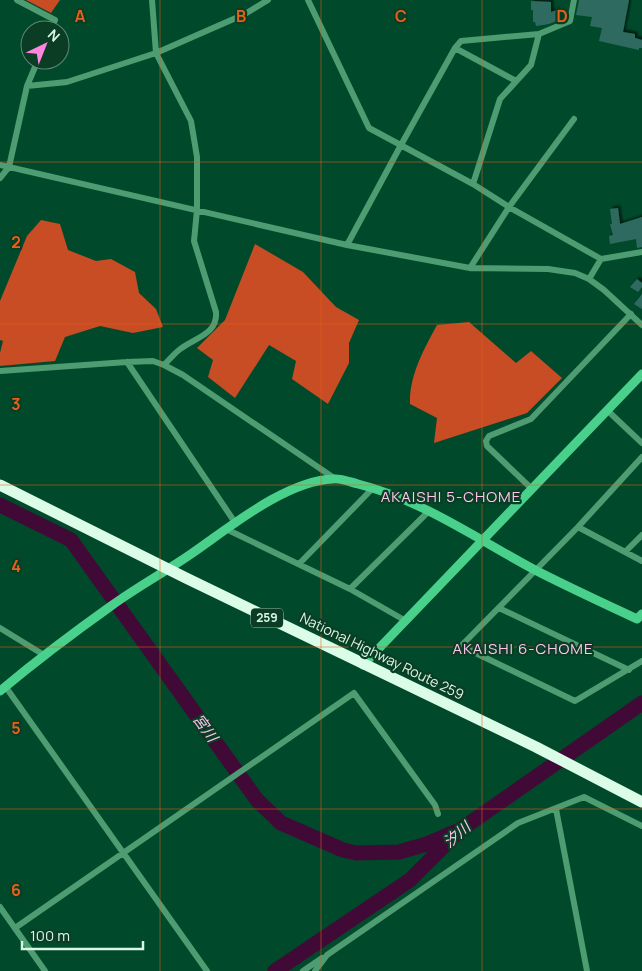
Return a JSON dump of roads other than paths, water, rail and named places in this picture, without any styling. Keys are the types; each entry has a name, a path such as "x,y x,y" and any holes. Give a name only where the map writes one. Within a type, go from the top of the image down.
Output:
{"highway":[{"name":"National Highway Route 259","path":"0,485 168,570 536,747 642,802"}],"street":[{"path":"17,0 55,20"},
{"path":"152,0 156,53 191,121 197,157 197,210 194,240 217,321 211,330 179,350 164,365"},
{"path":"27,86 67,82 156,53 245,14 268,0"},
{"path":"308,0 369,128 473,184 601,260 642,252"},
{"path":"348,245 401,145 455,48 461,41 538,34 570,21 574,0"},
{"path":"473,184 500,99 531,64 538,34"},
{"path":"455,48 516,81"},
{"path":"0,178 9,167 27,86 34,70"},
{"path":"470,268 509,207 574,119"},
{"path":"0,166 348,245 470,268 548,269 575,273 589,279 604,290 642,325"},
{"path":"589,279 601,260"},
{"path":"532,489 488,446 486,441 489,436 531,419 631,314"},
{"path":"127,362 236,524"},
{"path":"0,371 127,362 153,362 164,365 190,380 334,478 373,488 406,500 484,540 534,570 640,619"},
{"path":"364,665 642,374"},
{"path":"608,411 642,443"},
{"path":"642,457 578,527 461,646 575,701 642,661"},
{"path":"207,971 124,852 3,689 44,655 110,606 168,570 265,503 306,484 334,478"},
{"path":"299,564 373,488"},
{"path":"350,589 428,512"},
{"path":"578,527 642,560"},
{"path":"228,530 350,589 406,620"},
{"path":"625,552 642,535"},
{"path":"499,608 629,670"},
{"path":"0,628 44,655"},
{"path":"15,928 354,693 435,805 438,814"},
{"path":"303,971 518,823 584,797 642,826"},
{"path":"556,809 587,971"},
{"path":"0,907 45,971"},
{"path":"315,971 327,955"}],"waterway":[{"name":"宮川","path":"0,505 71,540 257,800 281,823 343,850 356,853 399,852 427,844 460,830"},
{"name":"汐川","path":"275,971 410,880 460,830 642,703"}],"district":[{"name":"AKAISHI 5-CHOME","path":"451,497"},
{"name":"AKAISHI 6-CHOME","path":"523,649"}]}
